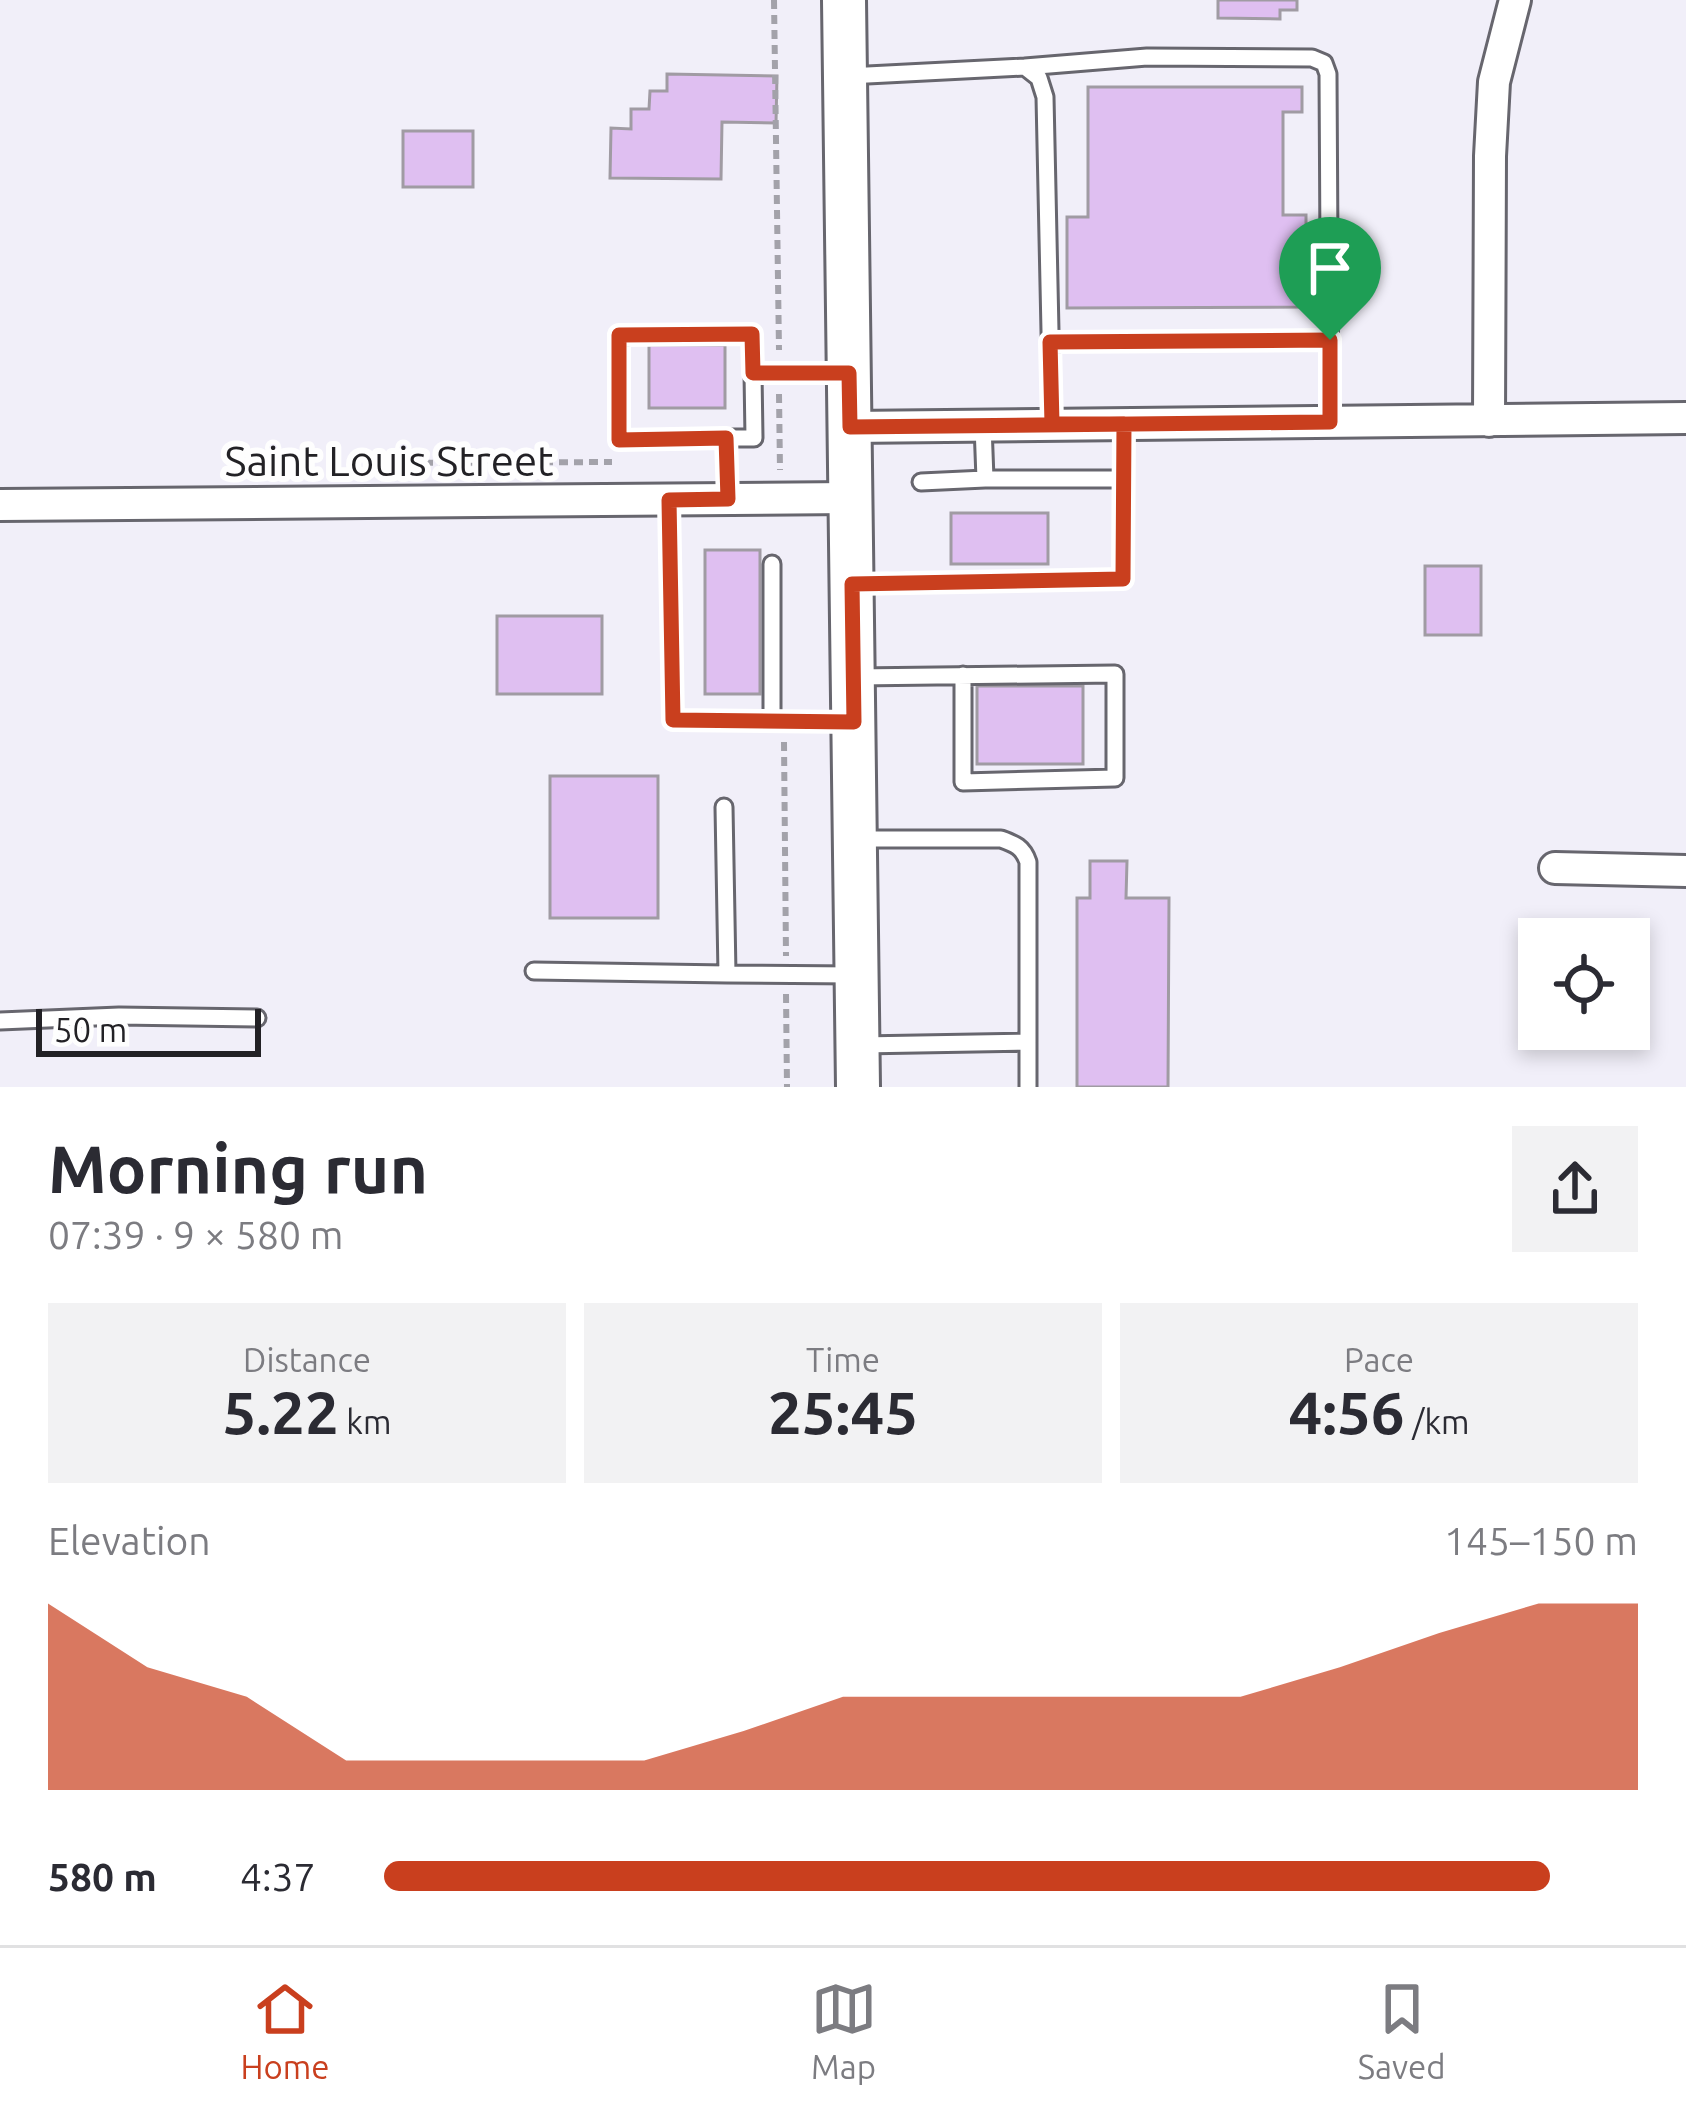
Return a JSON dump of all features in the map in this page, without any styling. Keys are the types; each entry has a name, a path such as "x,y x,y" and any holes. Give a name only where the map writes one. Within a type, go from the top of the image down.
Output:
{"main road":[{"path":"844,0 858,1066"}],"street":[{"path":"1489,421 1494,82 1515,0"},
{"path":"850,427 1686,418"},
{"name":"Saint Louis Street","path":"0,505 850,498"},
{"path":"1555,868 1686,871"}],"lane":[{"path":"845,76 1147,57 1312,58 1324,63 1328,74 1330,422"},
{"path":"1024,67 1039,78 1045,97 1052,424"},
{"path":"752,334 753,373 754,438 619,440 619,335 752,334"},
{"path":"1050,342 1330,340"},
{"path":"753,373 849,373"},
{"path":"852,584 1123,579 1124,424"},
{"path":"983,425 985,479"},
{"path":"726,438 728,499"},
{"path":"921,482 1124,479"},
{"path":"669,500 673,720 854,722"},
{"path":"772,564 772,721"},
{"path":"853,676 962,675 1115,674 1115,778 963,782 962,675"},
{"path":"724,807 728,974"},
{"path":"855,839 986,838 1015,844 1024,851 1028,862 1028,1087"},
{"path":"534,971 857,975"},
{"path":"0,1021 119,1016 257,1018"},
{"path":"858,1066 1028,1042"}],"path":[{"path":"727,462 780,461"},
{"path":"394,463 632,462"}],"building":[{"path":"1218,0 1297,0 1297,10 1280,10 1280,19 1218,18"},
{"path":"667,74 777,76 776,123 722,122 721,179 610,178 611,128 631,129 631,109 649,109 650,91 667,91"},
{"path":"1088,87 1302,87 1302,112 1283,112 1283,215 1306,215 1306,307 1067,308 1067,217 1088,217"},
{"path":"403,131 473,131 473,187 403,187"},
{"path":"649,345 725,345 725,408 649,408"},
{"path":"951,513 1048,513 1048,564 951,564"},
{"path":"705,550 760,550 760,694 705,694"},
{"path":"1425,566 1481,566 1481,635 1425,635"},
{"path":"497,616 602,616 602,694 497,694"},
{"path":"977,686 1083,686 1083,764 977,764"},
{"path":"550,776 658,776 658,918 550,918"},
{"path":"1090,861 1127,861 1126,898 1169,898 1168,1087 1077,1087 1077,898 1090,898"}],"route":[{"path":"1330,340 1050,342 1052,424 1124,424 1123,579 852,584 854,722 673,720 669,500 728,499 726,438 619,440 619,335 752,334 753,373 849,373 850,427 983,425 1124,424 1330,422 1330,340"}]}
